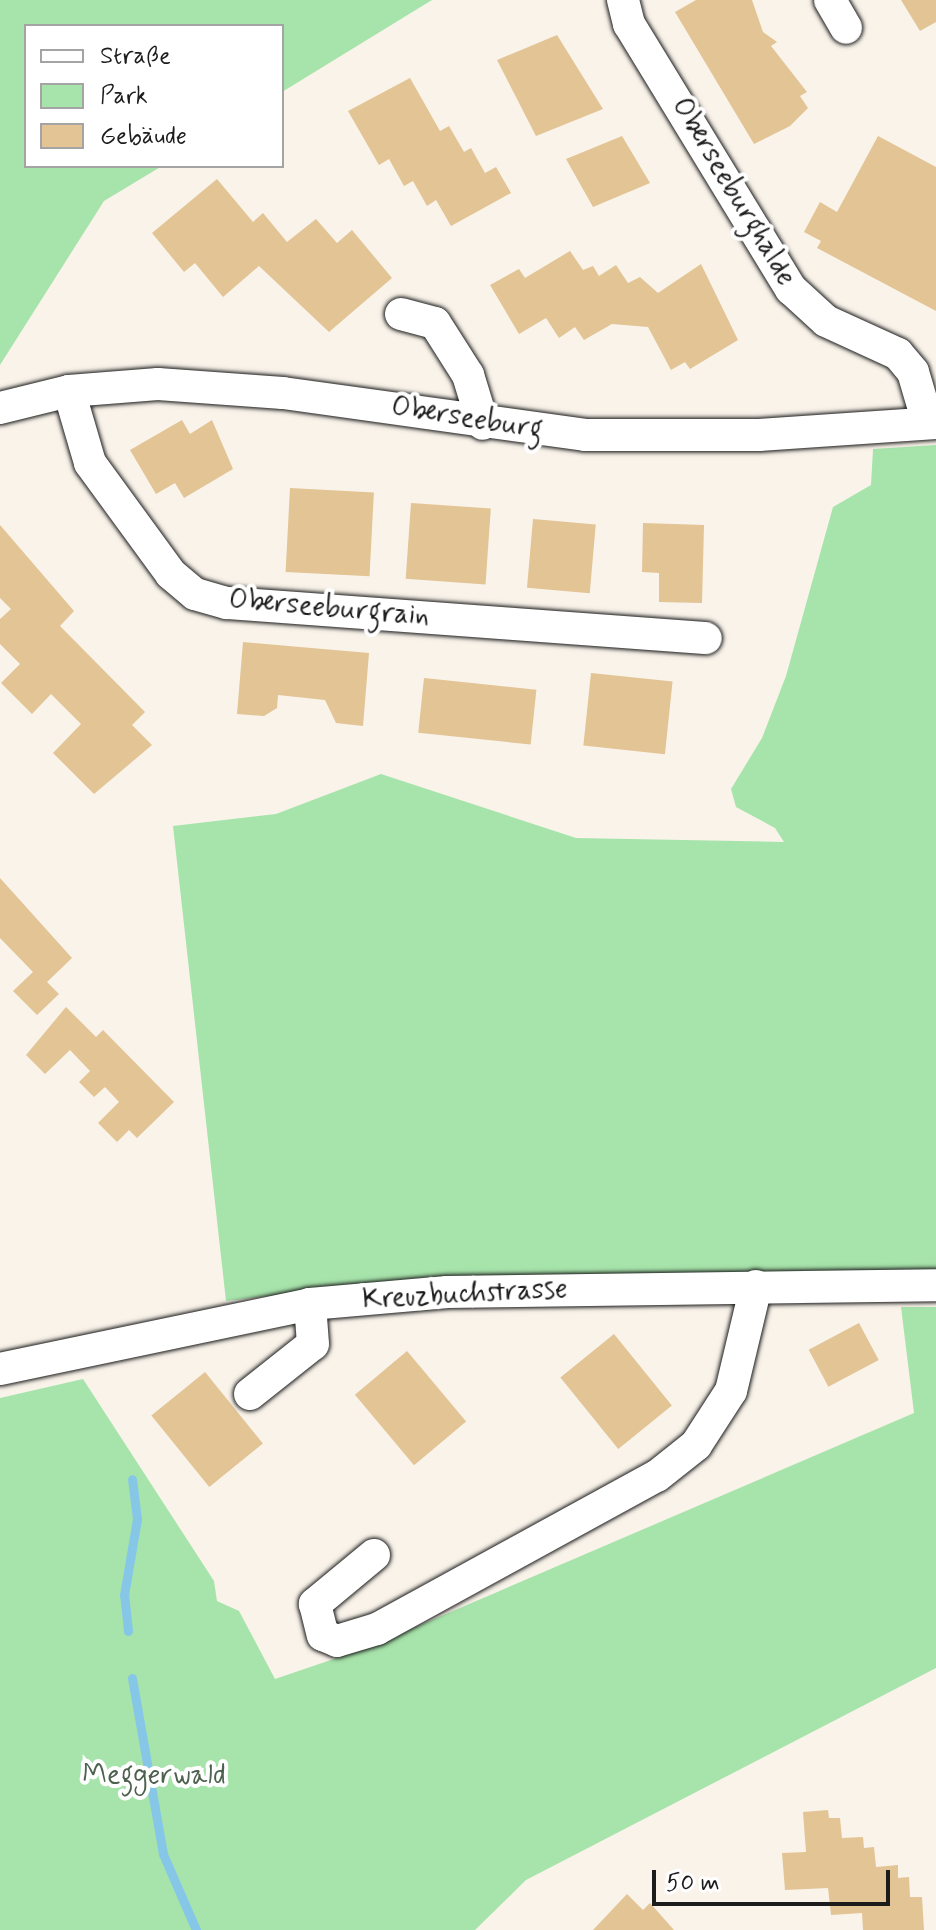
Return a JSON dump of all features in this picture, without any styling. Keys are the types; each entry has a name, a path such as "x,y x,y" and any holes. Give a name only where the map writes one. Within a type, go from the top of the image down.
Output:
{"street":[{"name":"Oberseeburghalde","path":"623,0 629,24 791,289 826,321 898,354 913,372 932,423"},
{"path":"830,0 846,28"},
{"path":"401,314 435,323 468,375 483,424"},
{"name":"Oberseeburg","path":"0,408 69,391 220,387 483,424 628,436 932,423"},
{"name":"Oberseeburgrain","path":"69,391 90,463 171,574 195,594 227,603 706,638"},
{"name":"Kreuzbuchstrasse","path":"0,1369 310,1304 447,1292 936,1285"},
{"path":"374,1555 315,1604 323,1635 337,1641 377,1629 657,1476 696,1445 731,1391 756,1286"},
{"path":"250,1394 313,1344 310,1304"}],"green space":[{"path":"0,0 432,0 284,91 284,24 24,24 24,168 159,168 104,201 0,365"},
{"path":"936,445 936,1270 428,1277 226,1301 173,826 276,814 381,774 576,838 784,842 775,828 736,807 731,789 762,738 786,676 833,507 871,485 873,449"},
{"name":"Meggerwald","path":"901,1307 936,1307 936,1668 526,1880 475,1930 0,1930 0,1398 83,1379 214,1581 217,1601 239,1611 275,1679 369,1647 914,1413"}],"building":[{"path":"696,0 752,0 763,32 777,42 771,46 807,92 800,96 808,108 790,126 754,144 675,12"},
{"path":"901,0 936,0 936,22 920,31"},
{"path":"557,35 603,109 536,136 497,60"},
{"path":"410,78 440,131 449,126 464,152 471,148 485,173 496,167 511,193 451,226 436,200 427,206 413,181 404,186 389,159 379,165 348,111"},
{"path":"622,136 650,183 593,207 566,159"},
{"path":"878,136 936,167 936,311 817,248 821,241 804,232 820,202 837,212"},
{"path":"217,179 253,222 263,213 287,242 316,219 337,243 352,230 392,278 329,332 259,266 223,297 195,263 184,272 152,233"},
{"path":"570,251 583,270 593,266 599,276 616,265 628,283 640,277 658,293 701,264 738,340 690,369 685,362 671,370 648,327 612,324 584,340 575,327 559,338 546,318 519,334 490,285 519,269 525,278"},
{"path":"182,420 190,434 212,420 233,469 184,498 175,483 156,494 130,450"},
{"path":"290,488 374,492 369,576 286,572"},
{"path":"411,503 491,509 486,584 406,579"},
{"path":"533,519 596,524 590,593 527,588"},
{"path":"643,523 704,525 702,603 659,602 659,573 642,572"},
{"path":"0,525 74,611 60,626 145,712 132,725 152,745 94,794 53,753 81,724 51,694 32,714 1,683 20,664 0,644 0,619 11,609 0,598"},
{"path":"243,642 369,653 363,726 336,723 325,700 278,695 277,708 264,716 237,714"},
{"path":"591,673 673,682 665,754 583,746"},
{"path":"424,678 536,690 531,745 418,733"},
{"path":"0,878 72,958 47,982 59,994 37,1015 13,991 33,972 0,938"},
{"path":"66,1007 96,1037 103,1030 174,1102 137,1138 129,1130 117,1142 98,1123 119,1102 105,1087 94,1097 79,1082 90,1071 70,1050 45,1074 26,1055"},
{"path":"859,1323 879,1360 828,1387 809,1350"},
{"path":"614,1334 672,1405 618,1449 560,1377"},
{"path":"407,1351 466,1421 414,1465 355,1395"},
{"path":"205,1372 263,1443 209,1487 151,1415"},
{"path":"828,1810 829,1818 840,1818 842,1838 863,1837 864,1848 874,1847 876,1867 898,1865 898,1878 909,1877 910,1897 922,1897 924,1930 863,1930 862,1913 831,1915 828,1888 785,1890 782,1853 806,1852 803,1812"},
{"path":"627,1894 643,1910 650,1903 674,1930 593,1930"}],"waterway":[{"path":"128,1631 124,1595 137,1519 132,1479"},
{"path":"132,1678 163,1854 196,1930"}]}
